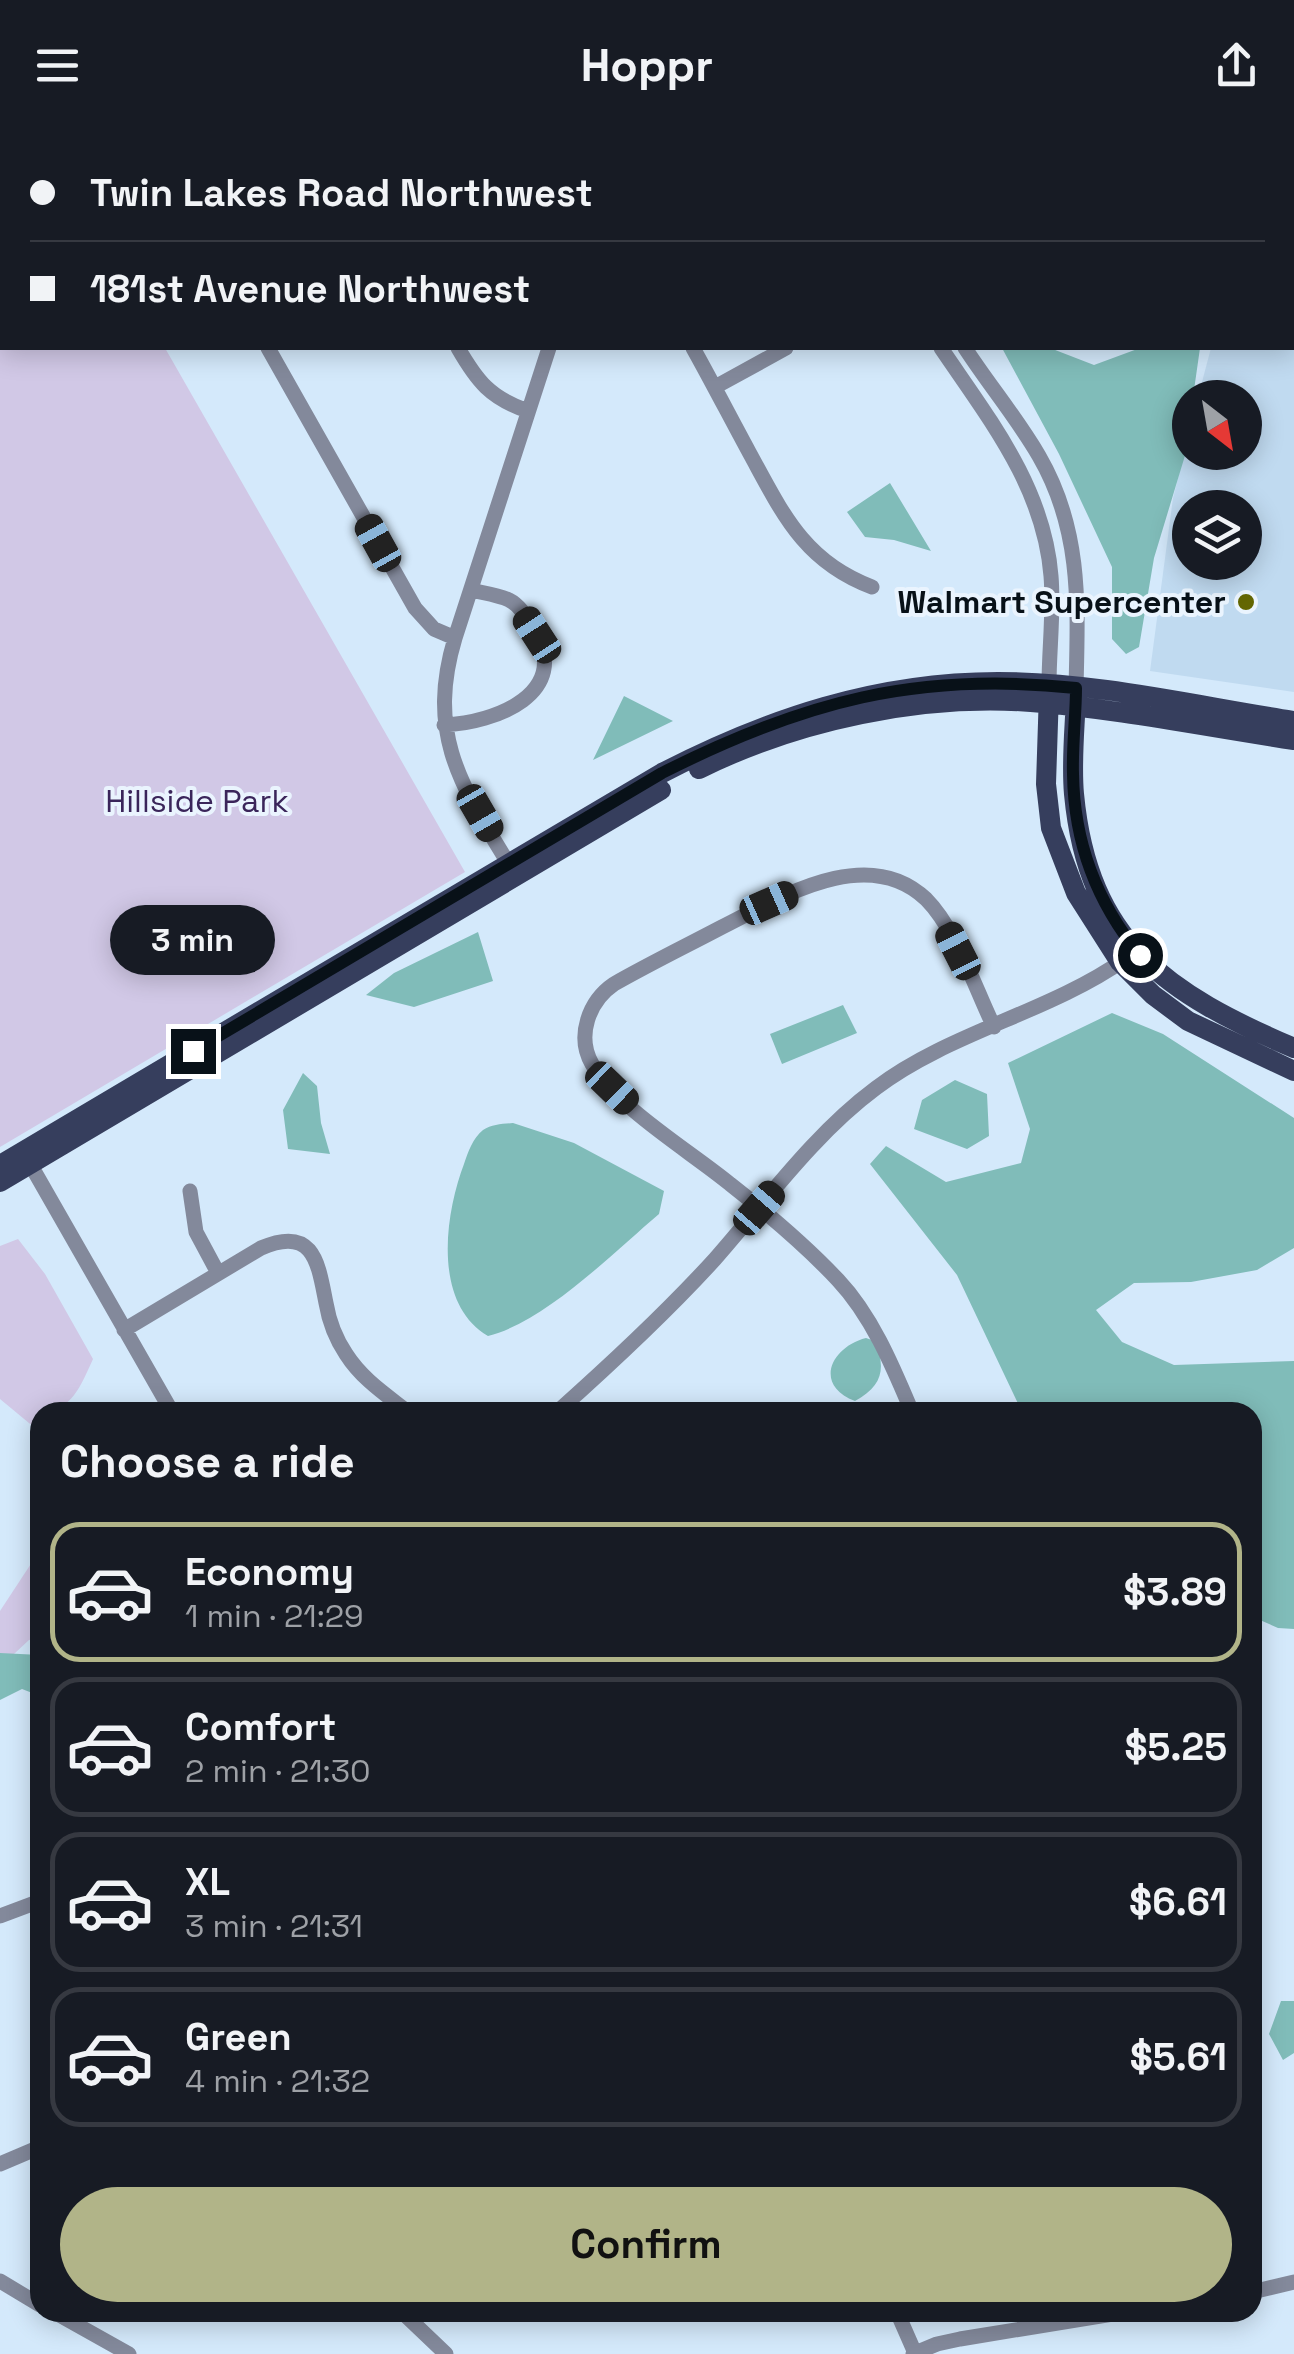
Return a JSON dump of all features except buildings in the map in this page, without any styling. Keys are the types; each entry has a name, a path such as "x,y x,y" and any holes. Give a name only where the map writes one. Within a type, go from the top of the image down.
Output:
{"main road":[{"path":"0,1182 27,1158 512,870 662,773 718,744 810,709 942,684 1294,721"},
{"path":"1048,694 1046,784 1052,828 1076,893 1128,956 1192,999 1294,1048"},
{"path":"1076,697 1294,740"},
{"path":"1076,697 1072,774 1080,838 1102,901 1128,956 1153,996 1188,1021 1294,1071"},
{"path":"0,1165 27,1158"}],"street":[{"path":"269,350 415,608 434,629 455,638"},
{"path":"459,350 482,385 501,399 528,410"},
{"path":"512,870 452,761 444,725 443,686 548,350"},
{"path":"694,350 796,534 832,568 872,587"},
{"path":"715,387 782,350"},
{"path":"942,350 1007,446 1035,500 1052,575 1048,694"},
{"path":"967,350 1026,433 1064,510 1078,586 1076,697"},
{"path":"444,725 490,717 519,702 535,689 546,665 542,644 518,606 510,600 472,590"},
{"path":"907,1402 852,1296 759,1208 631,1106 593,1065 586,1042 587,1020 604,990 793,892 841,878 882,876 919,893 937,912 994,1026"},
{"path":"568,1402 664,1314 868,1094 923,1060 1128,956"},
{"path":"27,1158 166,1402"},
{"path":"190,1191 196,1232 218,1274"},
{"path":"124,1330 274,1242 298,1242 308,1248 320,1267 330,1320 344,1351 366,1380 395,1402"},
{"path":"0,1916 30,1905"},
{"path":"0,2164 30,2152"},
{"path":"0,2280 30,2299"},
{"path":"1262,2290 1294,2282"},
{"path":"72,2322 129,2354"},
{"path":"412,2322 446,2354"},
{"path":"901,2322 914,2354 960,2339 1064,2322"}],"shaded area":[{"path":"1003,350 1055,350 1094,365 1135,350 1200,350 1195,380 1172,380 1172,470 1181,470 1154,558 1139,647 1126,654 1112,639 1112,567 1059,454"},
{"path":"1210,350 1294,350 1294,692 1150,671 1172,506 1172,580 1262,580 1262,490 1175,490 1180,470 1262,470 1262,380 1203,380"},
{"path":"890,483 931,551 894,540 865,537 847,512"},
{"path":"624,696 673,721 593,760"},
{"path":"478,932 493,981 414,1007 366,995 394,973"},
{"path":"843,1005 857,1033 782,1064 770,1034"},
{"path":"1112,1013 1163,1034 1294,1118 1294,1248 1257,1270 1191,1282 1134,1283 1096,1310 1122,1342 1174,1365 1294,1361 1294,1629 1262,1621 1262,1402 1017,1402 957,1275 870,1164 886,1146 946,1182 1021,1163 1030,1129 1008,1063"},
{"path":"303,1073 317,1086 321,1123 330,1154 288,1149 283,1110"},
{"path":"955,1080 987,1094 989,1136 967,1149 914,1129 922,1100"},
{"path":"513,1123 574,1143 664,1191 659,1214 578,1284 532,1316 488,1336 470,1321 458,1302 451,1280 448,1232 457,1184 474,1141 486,1128"},
{"path":"866,1338 875,1341 880,1376 855,1401 834,1386 832,1367 844,1349"},
{"path":"0,1653 30,1654 30,1692 22,1689 0,1700"},
{"path":"1281,2001 1294,2001 1294,2053 1283,2060 1269,2034"}],"green space":[{"name":"Hillside Park","path":"0,350 166,350 465,872 0,1147"},
{"path":"18,1239 45,1274 93,1359 68,1402 30,1402 30,1424 0,1399 0,1246"},
{"path":"30,1565 30,1640 0,1667 0,1611"}],"place":[{"name":"Walmart Supercenter","path":"1246,602"}],"route":[{"path":"193,1051 662,773 718,744 810,709 910,687 1001,682 1076,688 1072,774 1080,838 1102,901 1140,955"}]}
